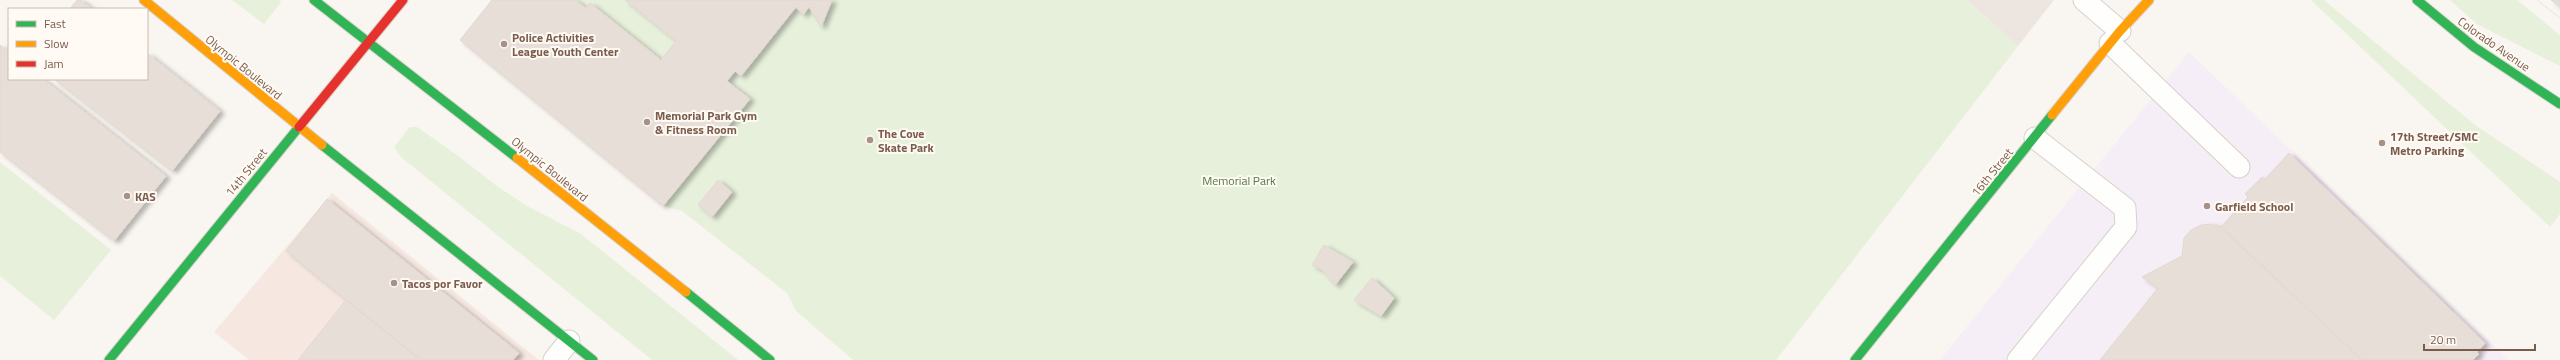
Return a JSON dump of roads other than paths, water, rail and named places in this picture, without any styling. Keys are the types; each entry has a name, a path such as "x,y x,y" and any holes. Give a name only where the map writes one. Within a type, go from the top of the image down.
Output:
{"main road":[{"name":"Olympic Boulevard","path":"144,0 298,126 593,360"},
{"name":"Olympic Boulevard","path":"314,0 368,43 425,84 770,360"},
{"name":"14th Street","path":"109,360 298,126 403,0"},
{"name":"16th Street","path":"1855,360 2115,37 2149,0"},
{"name":"Colorado Avenue","path":"2417,0 2474,47 2560,104"}],"lane":[{"path":"2084,0 2115,37 2239,166"},
{"path":"2018,360 2126,227 2125,208 2035,138"},
{"path":"554,360 569,341"}],"tram line":[{"path":"2537,0 2560,18"}],"place":[{"name":"Police Activities League Youth Center","path":"504,44"},
{"name":"Memorial Park Gym & Fitness Room","path":"647,122"},
{"name":"The Cove Skate Park","path":"870,140"},
{"name":"17th Street/SMC Metro Parking","path":"2382,143"},
{"name":"KAS","path":"127,196"},
{"name":"Garfield School","path":"2207,206"},
{"name":"Tacos por Favor","path":"394,283"}],"park label":[{"name":"Memorial Park","path":"1239,180"}]}
